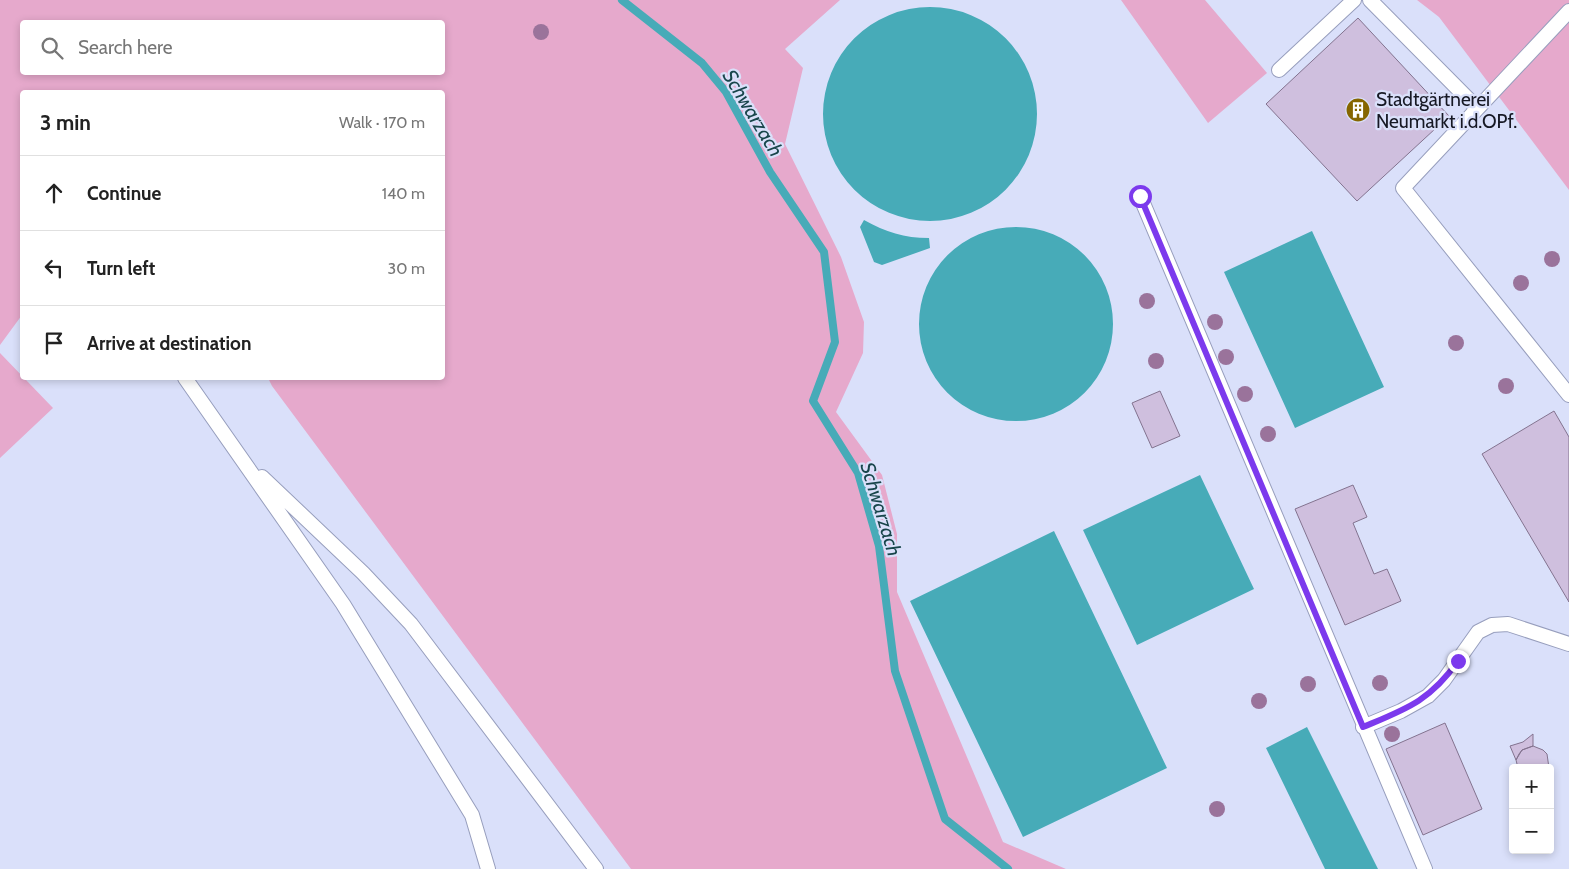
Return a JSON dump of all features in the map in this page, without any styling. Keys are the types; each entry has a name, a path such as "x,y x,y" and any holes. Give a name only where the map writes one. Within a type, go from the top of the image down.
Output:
{"lane":[{"path":"1279,70 1354,0"},
{"path":"1370,0 1477,108"},
{"path":"1569,11 1403,188 1569,395"},
{"path":"1140,196 1363,727 1425,869"},
{"path":"186,380 344,604 472,815 488,869"},
{"path":"241,457 363,573 412,624 596,869"},
{"path":"1363,727 1401,711 1428,696 1444,680 1478,632 1492,626 1508,624 1569,644"}],"shaded area":[{"path":"0,0 840,0 785,49 803,68 785,144 841,257 864,322 863,353 836,412 882,475 897,534 897,592 1003,842 1066,869 631,869 269,380 445,380 445,90 20,90 20,318 0,345"},
{"path":"1121,0 1205,0 1267,73 1208,123"},
{"path":"1417,0 1569,0 1569,190 1439,17"},
{"path":"919,7 941,7 961,11 981,19 1006,38 1025,63 1033,83 1037,114 1033,145 1025,165 1006,190 981,209 961,217 941,221 919,221 899,217 879,209 862,197 847,182 835,165 827,145 823,125 823,103 827,83 835,63 847,46 862,31 879,19 899,11"},
{"path":"864,220 895,234 929,238 930,248 882,265 874,262 860,227"},
{"path":"1026,227 1035,228 1062,238 1085,255 1097,270 1106,287 1112,305 1112,343 1106,361 1097,378 1085,393 1070,405 1053,414 1035,420 1006,421 997,420 970,410 954,399 941,386 930,370 920,343 919,314 920,305 930,278 941,262 954,249 970,238 997,228"},
{"path":"1312,231 1384,387 1295,428 1224,272"},
{"path":"0,353 20,374 20,380 26,380 53,408 0,458"},
{"path":"1200,475 1254,589 1137,645 1083,530"},
{"path":"1054,531 1167,768 1023,837 910,601"},
{"path":"1307,727 1378,869 1325,869 1266,748"}],"building":[{"name":"Stadtgärtnerei Neumarkt i.d.OPf.","path":"1358,18 1449,116 1357,201 1266,104"},
{"path":"1160,391 1180,436 1152,448 1132,403"},
{"path":"1554,411 1569,437 1569,602 1482,454"},
{"path":"1353,485 1367,517 1353,523 1374,574 1387,569 1401,601 1345,625 1295,509"},
{"path":"1445,723 1482,809 1423,835 1386,749"},
{"path":"1533,734 1533,746 1522,750 1516,760 1510,746 1523,742"},
{"path":"1533,746 1543,750 1547,754 1548,764 1517,764 1516,760 1522,750"}],"waterway":[{"name":"Schwarzach","path":"622,0 702,63 726,92 770,172 824,252 835,342 813,401 858,473 879,546 895,671 945,819 1008,869"}],"place":[{"name":"Stadtgärtnerei Neumarkt i.d.OPf.","path":"1358,110"}],"route":[{"path":"1140,196 1363,727 1401,711 1428,696 1444,680 1458,661"}]}
